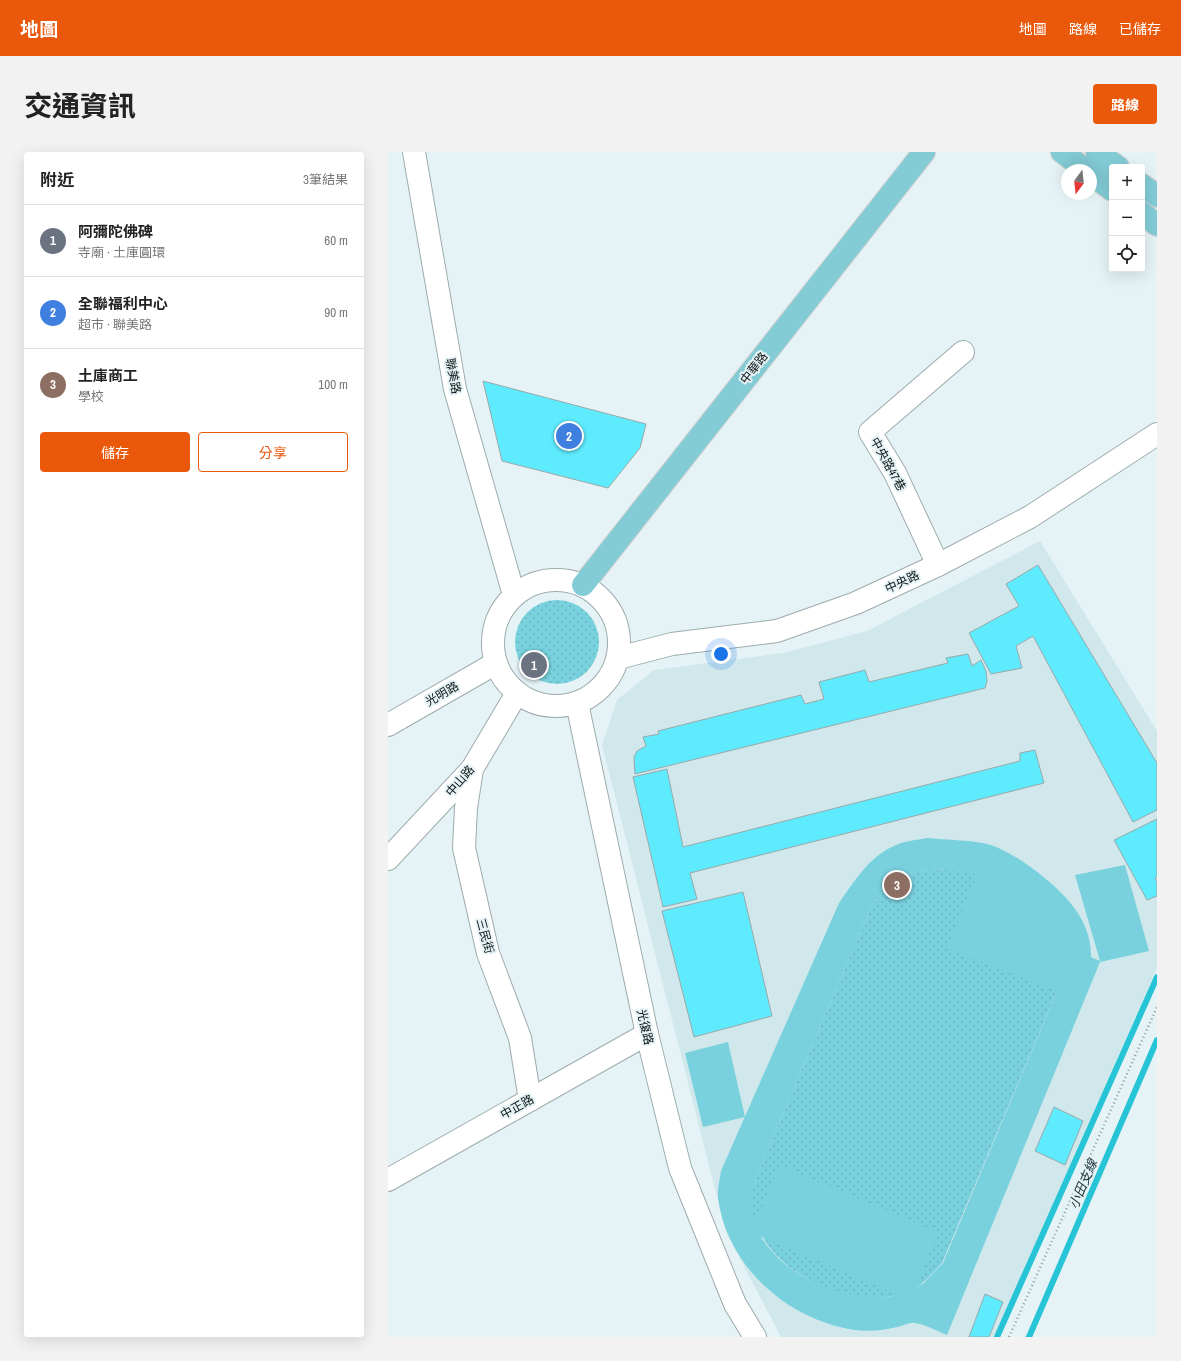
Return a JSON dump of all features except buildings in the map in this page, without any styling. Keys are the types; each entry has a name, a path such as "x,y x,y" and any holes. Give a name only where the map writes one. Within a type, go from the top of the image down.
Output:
{"main road":[{"name":"中華路","path":"583,584 924,152"},
{"path":"1062,152 1078,164"},
{"path":"1098,152 1114,164"},
{"path":"1097,179 1109,188"},
{"path":"1145,187 1157,196"},
{"path":"1145,215 1157,225"}],"street":[{"name":"聯美路","path":"414,152 455,389 514,595"},
{"name":"中央路47巷","path":"938,565 895,473 870,432 963,352"},
{"name":"中央路","path":"618,658 672,644 777,631 856,603 938,565 1030,517 1157,434"},
{"path":"547,580 565,580 583,584 601,597 614,615 620,636 618,658 610,677 596,693 577,703 556,706 536,703 517,693 504,680 496,663 492,644 494,626 502,609 514,595 529,585 547,580"},
{"name":"光明路","path":"388,725 496,663"},
{"name":"中山路","path":"388,859 472,769 517,693"},
{"name":"光復路","path":"577,703 647,1034 680,1168 736,1304 755,1337"},
{"name":"三民街","path":"472,769 466,808 464,848 488,953 520,1038 530,1100"},
{"name":"中正路","path":"388,1180 647,1034"}],"path":[{"path":"1009,1337 1157,1007"}],"shaded area":[{"path":"1040,541 1157,731 1157,968 994,1337 781,1337 726,1232 602,745 617,700 654,670 783,653 867,631"},
{"path":"557,600 565,601 580,607 592,619 598,634 598,650 592,665 580,677 565,683 557,684 549,683 534,677 522,665 516,650 515,642 516,634 522,619 534,607 549,601"},
{"path":"928,838 968,841 991,845 1009,853 1036,871 1057,888 1074,908 1087,931 1091,957 1100,961 1075,875 1125,865 1149,951 1100,962 947,1335 927,1326 913,1323 882,1330 855,1330 830,1324 807,1315 785,1302 765,1286 748,1267 734,1246 724,1223 718,1198 718,1188 721,1171 839,903 862,871 884,851 900,843","holes":["951,869 977,875 946,949 1057,991 943,1263 924,1283 917,1287 938,1232 779,1165 756,1222 753,1215 752,1194 761,1166 872,905 890,886 907,875 916,872","762,1237 897,1295 883,1297 863,1296 829,1288 816,1283 791,1269 780,1260"]},
{"path":"951,869 977,874 1059,986 942,1263 922,1283 908,1292 888,1297 865,1297 843,1293 820,1285 799,1274 781,1260 767,1243 757,1225 751,1210 751,1197 761,1166 872,905 890,886 907,875 916,872"},
{"path":"728,1042 745,1117 703,1127 685,1053"}],"waterway":[{"path":"997,1337 1157,977"},
{"name":"小田支線","path":"1029,1337 1157,1040"}],"place":[{"name":"全聯福利中心","path":"569,436"},
{"name":"阿彌陀佛碑","path":"534,665"},
{"name":"土庫商工","path":"897,885"}]}
